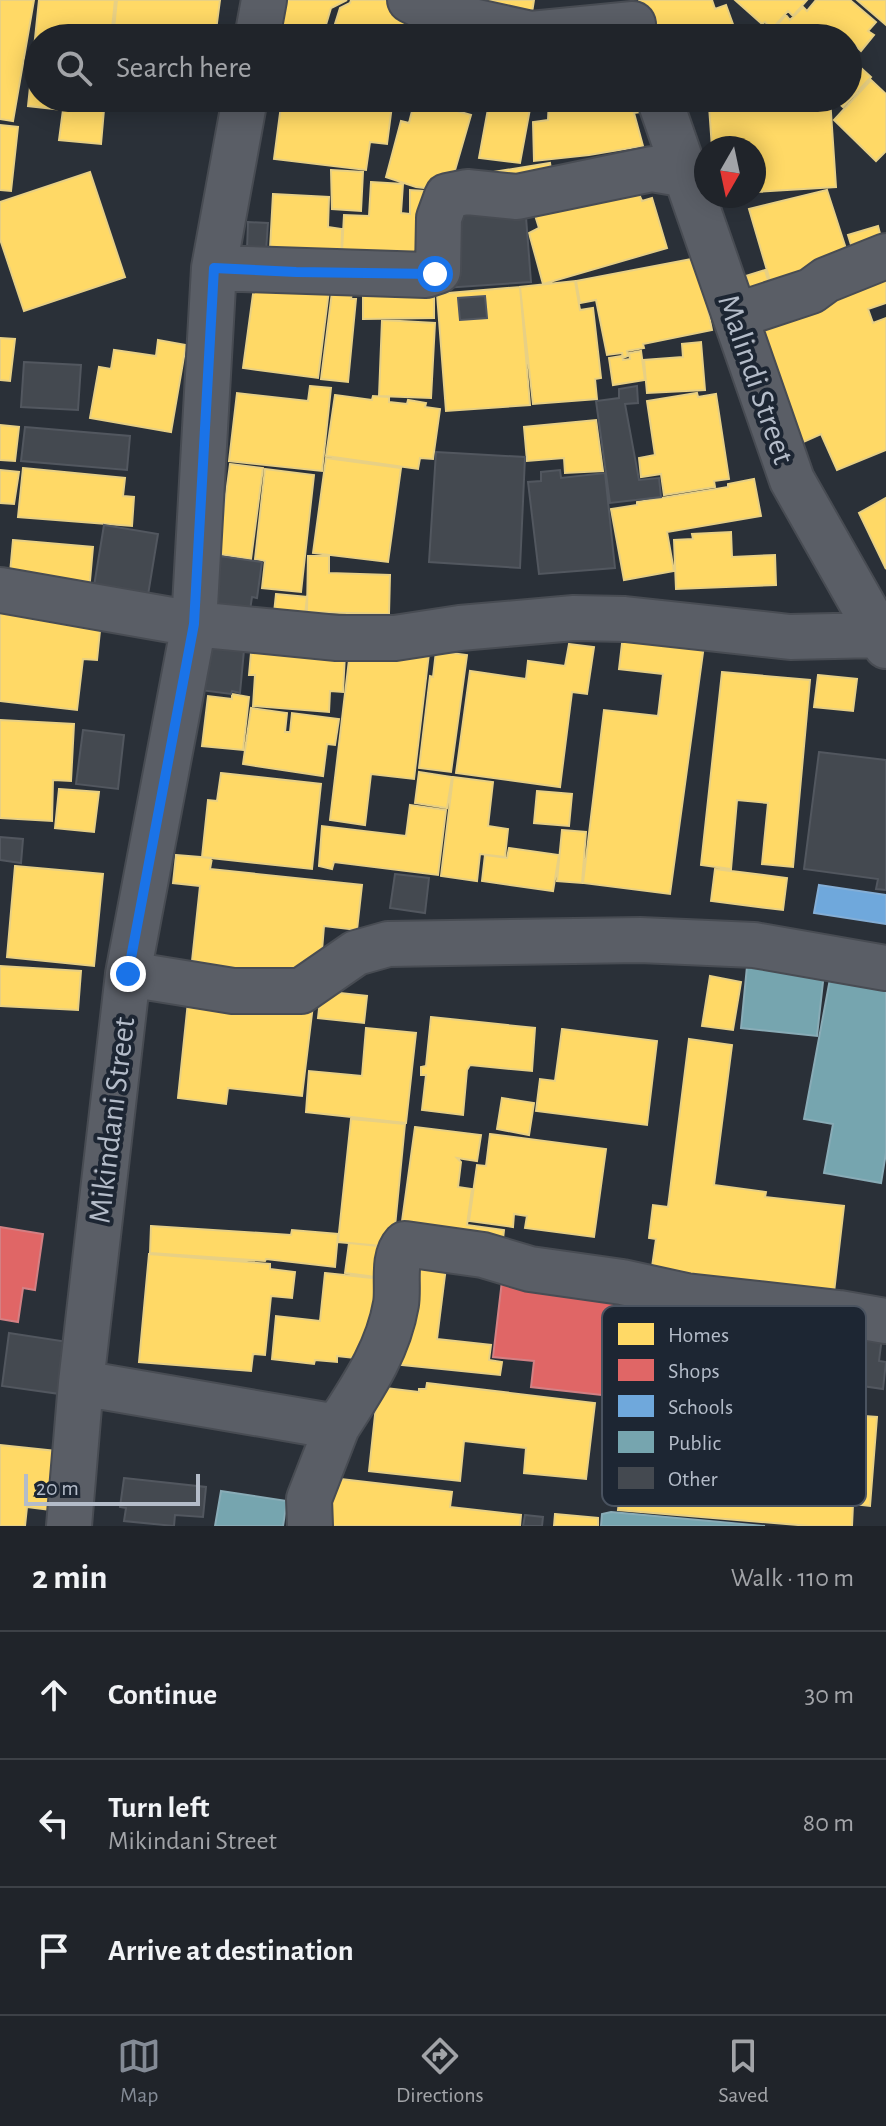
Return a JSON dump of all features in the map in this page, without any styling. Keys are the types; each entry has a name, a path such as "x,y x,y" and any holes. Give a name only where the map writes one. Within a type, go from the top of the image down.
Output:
{"street":[{"path":"260,24 264,0"},
{"path":"410,0 436,13 486,24"},
{"path":"609,24 633,21"},
{"name":"Mikindani Street","path":"69,1526 81,1383 128,974 194,624 214,268 242,112"},
{"name":"Malindi Street","path":"664,112 792,480 882,641"},
{"path":"214,268 426,275 438,271 439,218 447,196 451,194 467,192 517,197 652,169 687,175"},
{"path":"735,316 811,291 826,280 886,256"},
{"path":"0,590 194,624 337,638 395,638 460,628 587,618 625,619 790,637 882,641"},
{"path":"128,974 233,991 301,991 356,953 388,944 571,940 754,945 886,968"},
{"path":"310,1526 309,1499 337,1427 378,1361 396,1306 398,1256 405,1244 483,1255 530,1269 622,1282 686,1296 776,1306"},
{"path":"866,1318 886,1321"},
{"path":"81,1383 337,1427"}],"building: Homes":[{"path":"0,0 34,0 30,24 24,24 24,58 13,121 0,119"},
{"path":"39,0 115,0 112,24 37,24"},
{"path":"117,0 220,0 217,24 114,24"},
{"path":"281,0 347,0 331,8 326,24 273,24"},
{"path":"351,0 388,0 433,16 430,24 335,24 340,8"},
{"path":"440,0 534,0 530,24 507,24"},
{"path":"639,0 712,0 715,9 726,5 733,24 647,24"},
{"path":"735,0 807,0 793,16 788,11 776,24 762,24"},
{"path":"816,0 850,0 876,22 868,31 874,35 862,50 862,24 778,24 786,15 790,20 803,7 807,11"},
{"path":"857,0 886,0 886,25"},
{"path":"862,69 871,77 862,87"},
{"path":"871,80 886,94 886,151 876,161 834,120 841,112 862,112 862,90"},
{"path":"63,112 104,112 101,144 59,140"},
{"path":"280,112 391,112 387,144 370,142 366,170 274,159"},
{"path":"412,112 460,112 471,115 449,191 416,187 386,177 401,121 409,123"},
{"path":"487,112 529,112 520,163 479,158"},
{"path":"548,112 641,112 634,113 643,146 534,161 533,122 548,120"},
{"path":"709,112 831,112 836,187 766,191 766,136 711,136"},
{"path":"0,125 18,127 11,191 0,190"},
{"path":"550,163 554,189 481,174"},
{"path":"331,170 363,172 361,211 332,209"},
{"path":"90,172 125,277 24,311 0,239 0,202"},
{"path":"630,174 642,201 652,198 667,248 543,284 529,233 539,228 529,196"},
{"path":"371,182 403,184 401,213 410,214 410,190 440,192 432,273 341,270 344,215 369,216"},
{"path":"827,190 850,261 771,284 749,209 766,208 766,205"},
{"path":"273,194 329,197 328,227 342,229 341,270 269,267"},
{"path":"878,226 885,253 856,261 848,235"},
{"path":"697,258 712,330 643,344 644,348 627,351 628,356 623,358 622,353 607,355 596,300 580,303 576,281"},
{"path":"886,259 886,303 868,309 873,323 886,318 886,450 837,470 821,434 799,444 745,316"},
{"path":"765,270 770,287 755,307 746,276"},
{"path":"256,272 330,282 318,378 243,368"},
{"path":"334,276 354,278 351,299 356,299 348,382 321,379"},
{"path":"434,276 434,318 363,319 363,277"},
{"path":"575,281 580,310 593,308 601,378 595,379 597,399 533,404 520,287"},
{"path":"520,287 530,405 446,411 437,294","holes":["485,296 487,318 460,320 458,298"]},
{"path":"382,320 435,323 431,398 379,396"},
{"path":"0,338 15,339 10,381 0,380"},
{"path":"158,340 186,345 171,432 90,418 99,367 111,369 114,350 156,356"},
{"path":"701,342 705,390 647,393 644,360 683,357 682,344"},
{"path":"641,351 645,380 613,385 609,358 622,356 623,360 630,359 629,353"},
{"path":"310,386 331,388 322,471 229,461 237,393 308,401"},
{"path":"697,393 698,397 716,394 729,479 714,481 715,487 664,495 661,474 641,477 639,458 655,455 647,401"},
{"path":"335,395 372,400 373,396 389,397 389,402 407,404 408,400 440,409 433,459 420,458 418,469 326,456"},
{"path":"596,420 603,471 565,473 564,458 527,461 524,427"},
{"path":"0,425 19,427 15,461 0,460"},
{"path":"326,458 401,468 388,562 313,553"},
{"path":"230,464 263,468 251,559 218,554"},
{"path":"23,468 125,478 123,496 134,497 132,526 18,517"},
{"path":"265,469 314,475 301,592 262,588 265,561 255,559"},
{"path":"0,470 19,472 14,504 0,503"},
{"path":"754,479 761,516 667,532 674,571 624,580 611,509 728,487 728,484"},
{"path":"886,498 886,569 859,513"},
{"path":"731,532 732,557 775,555 776,585 676,589 674,540 693,539 692,534"},
{"path":"13,540 93,547 89,592 9,584"},
{"path":"308,556 329,556 329,573 390,575 389,614 307,612"},
{"path":"276,594 307,597 305,615 274,613"},
{"path":"0,610 101,621 97,660 83,659 77,710 0,701"},
{"path":"623,635 704,645 670,894 583,883 604,710 658,716 663,674 619,669"},
{"path":"256,643 345,654 343,692 330,691 329,712 253,706 255,675 249,675 251,653 255,653"},
{"path":"351,643 429,653 414,779 371,774 365,825 330,820"},
{"path":"569,644 594,647 587,694 572,692 560,787 456,773 470,671 526,679 528,661 565,666"},
{"path":"436,651 467,655 451,772 419,768"},
{"path":"722,672 810,680 793,867 762,864 768,803 737,800 731,869 701,865"},
{"path":"818,675 857,679 853,711 814,707"},
{"path":"232,694 249,697 243,750 202,746 208,696 232,699"},
{"path":"251,708 287,713 285,732 290,732 292,713 339,719 335,745 327,744 323,776 243,764"},
{"path":"0,720 74,724 71,781 53,780 52,821 0,818"},
{"path":"419,772 452,777 447,808 415,803"},
{"path":"221,773 321,784 312,869 202,857 208,800 217,801"},
{"path":"453,777 493,782 488,826 508,829 505,857 480,854 477,881 441,876"},
{"path":"59,789 99,792 94,832 55,828"},
{"path":"537,791 572,794 569,826 534,823"},
{"path":"410,805 446,810 438,875 334,862 332,869 319,866 322,826 406,836"},
{"path":"562,830 586,832 582,883 557,881"},
{"path":"509,848 559,855 553,891 482,881 485,855 507,858"},
{"path":"176,855 212,858 210,869 362,885 357,930 324,926 320,975 263,968 261,985 193,978 200,886 173,883"},
{"path":"15,866 103,874 94,966 7,957"},
{"path":"715,869 787,878 783,910 711,901"},
{"path":"0,966 81,971 78,1010 0,1006"},
{"path":"710,976 741,982 733,1030 702,1026"},
{"path":"321,991 367,996 364,1023 318,1018"},
{"path":"189,992 313,1005 302,1096 228,1088 226,1104 178,1098"},
{"path":"431,1017 535,1028 532,1071 470,1065 463,1115 422,1110 426,1075 421,1075 421,1067 426,1066"},
{"path":"366,1028 416,1033 406,1123 306,1112 309,1071 362,1076"},
{"path":"562,1029 657,1041 647,1125 536,1111 540,1079 555,1081"},
{"path":"689,1039 732,1045 714,1185 766,1192 765,1197 844,1206 833,1301 651,1274 656,1239 649,1238 653,1205 668,1207"},
{"path":"502,1098 534,1103 529,1135 497,1129"},
{"path":"351,1119 405,1124 393,1247 338,1242"},
{"path":"415,1127 481,1135 477,1161 457,1158 461,1162 458,1187 472,1189 467,1225 504,1230 501,1256 399,1243"},
{"path":"490,1134 606,1149 594,1237 525,1228 527,1216 514,1214 513,1227 469,1221 477,1165 486,1166"},
{"path":"151,1226 291,1235 292,1230 338,1234 335,1267 266,1259 150,1253"},
{"path":"349,1243 388,1247 384,1278 345,1273"},
{"path":"408,1246 448,1251 437,1339 491,1345 489,1360 502,1362 500,1375 393,1364"},
{"path":"149,1254 270,1264 270,1269 295,1272 292,1298 271,1296 265,1355 253,1354 251,1371 139,1362"},
{"path":"325,1273 382,1279 373,1360 337,1356 337,1362 315,1360 314,1364 272,1359 276,1316 320,1321"},
{"path":"427,1383 595,1403 586,1479 524,1473 526,1448 464,1441 460,1481 369,1471 378,1387 419,1392 419,1389 426,1389"},
{"path":"866,1416 877,1417 870,1506 866,1506"},
{"path":"0,1445 56,1451 50,1510 27,1507 25,1526 0,1526"},
{"path":"332,1478 452,1492 450,1507 521,1515 520,1526 326,1526"},
{"path":"618,1506 853,1506 852,1526 810,1526 618,1510"},
{"path":"555,1514 598,1518 598,1526 554,1526"}],"building: Shops":[{"path":"0,1227 43,1234 35,1290 23,1288 18,1322 0,1319"},
{"path":"503,1272 631,1287 629,1306 602,1306 602,1395 531,1387 534,1361 493,1357"}],"building: Schools":[{"path":"819,885 886,895 886,924 814,913"}],"building: Public":[{"path":"748,956 825,964 817,1036 741,1028"},
{"path":"832,968 886,978 886,1153 881,1183 824,1173 833,1124 804,1119"},
{"path":"221,1491 287,1501 283,1526 215,1526"},
{"path":"611,1512 765,1526 601,1526 602,1514"}],"building: Other":[{"path":"452,195 526,217 531,282 444,288"},
{"path":"248,222 268,223 266,251 247,250"},
{"path":"485,296 487,318 460,320 458,298"},
{"path":"24,362 81,365 78,410 21,407"},
{"path":"637,386 638,403 625,404 639,480 659,478 661,497 610,503 596,401 619,398 619,389"},
{"path":"25,427 130,436 127,470 21,461"},
{"path":"436,452 525,457 520,568 429,562"},
{"path":"560,470 561,478 605,473 615,568 539,574 528,482 541,481 541,472"},
{"path":"104,525 158,534 147,601 93,592"},
{"path":"205,554 262,562 257,598 252,597 249,617 197,610"},
{"path":"211,645 244,650 240,693 200,690"},
{"path":"83,730 124,735 118,789 76,784"},
{"path":"819,752 886,760 886,890 876,889 878,879 804,869"},
{"path":"0,837 23,839 21,863 0,860"},
{"path":"395,874 429,878 425,913 390,908"},
{"path":"9,1333 68,1342 60,1394 2,1386"},
{"path":"866,1335 882,1337 879,1361 886,1362 883,1389 866,1387"},
{"path":"124,1478 206,1487 203,1517 175,1515 174,1526 124,1521 126,1508 120,1507"},
{"path":"525,1515 543,1517 542,1526 523,1526"}],"route":[{"path":"128,974 194,624 214,268 435,274"}]}
